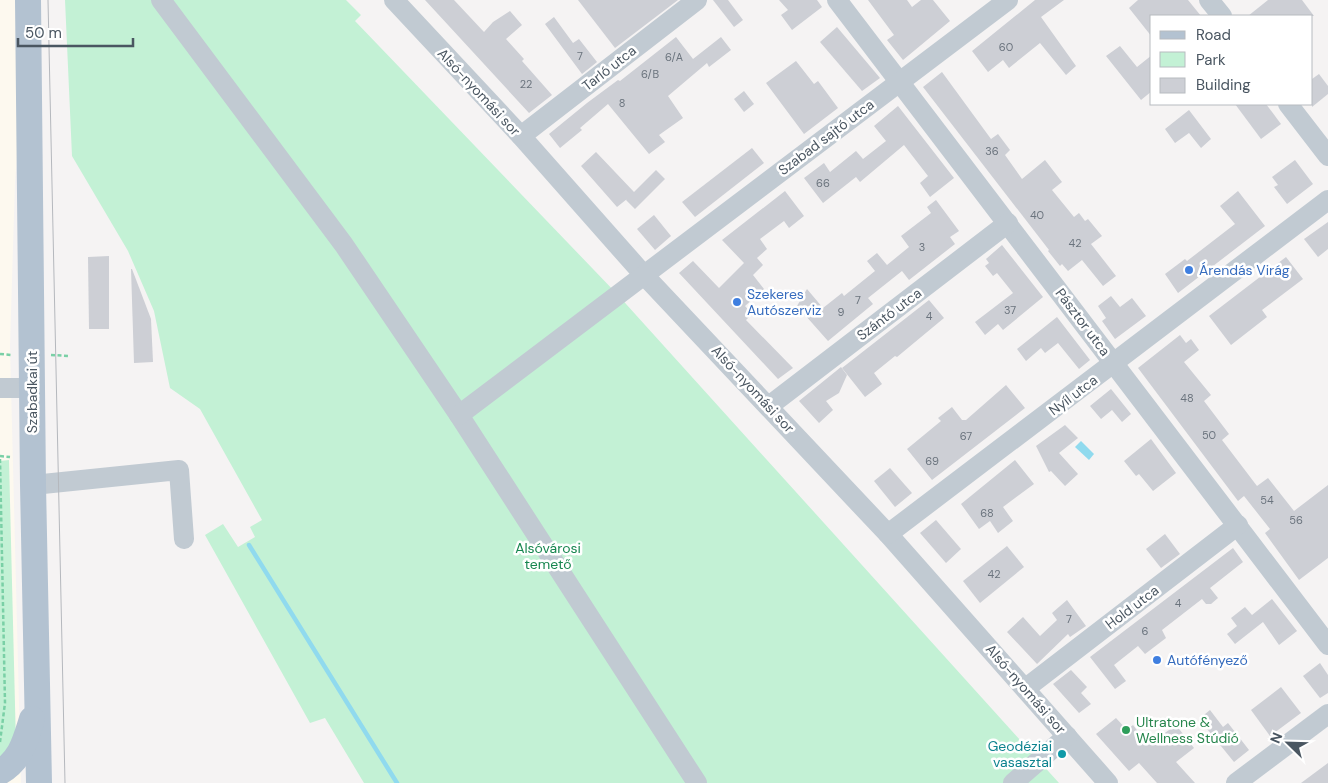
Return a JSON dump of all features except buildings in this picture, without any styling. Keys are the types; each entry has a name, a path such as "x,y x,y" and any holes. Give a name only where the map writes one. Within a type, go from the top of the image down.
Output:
{"main road":[{"name":"Szabadkai út","path":"28,0 33,485 39,783"},
{"path":"0,772 12,764 23,750 38,697"}],"street":[{"path":"161,0 344,245 459,414 697,783"},
{"name":"Alsó-nyomási sor","path":"394,0 521,136 643,274 770,406 888,534 1108,783"},
{"name":"Tarló utca","path":"521,136 698,0"},
{"name":"Pásztor utca","path":"837,0 1008,222 1328,645"},
{"name":"Szabad sajtó utca","path":"459,414 1008,0"},
{"path":"1209,0 1221,15"},
{"path":"1289,105 1328,156"},
{"name":"Nyíl utca","path":"888,534 1328,200"},
{"name":"Szántó utca","path":"770,406 1008,222"},
{"path":"0,388 32,388"},
{"path":"33,485 179,470 184,539"},
{"name":"Hold utca","path":"1026,688 1238,525"},
{"path":"1236,783 1328,714"},
{"path":"1013,783 1067,736"}],"path":[{"path":"0,744 6,702 0,458 10,457"}],"shaded area":[{"path":"0,0 19,0 20,120 15,182 10,346 21,783 0,783"}],"green space":[{"name":"Alsóvárosi temető","path":"65,0 346,0 361,15 355,21 617,294 1059,783 364,783 325,718 310,723 205,535 223,524 238,547 255,537 250,527 262,520 200,409 170,388 154,311 128,251 72,156"},
{"path":"9,460 16,745 0,760 0,461"}],"water":[{"path":"1081,441 1094,454 1089,460 1075,447"}],"waterway":[{"path":"249,545 397,783"}],"tram line":[{"path":"48,0 65,783"}],"place":[{"name":"Árendás Virág","path":"1189,270"},
{"name":"Szekeres Autószerviz","path":"737,302"},
{"name":"Autófényező","path":"1157,660"},
{"name":"Ultratone & Wellness Stúdió","path":"1126,730"},
{"name":"Geodéziai vasasztal","path":"1062,754"}]}
